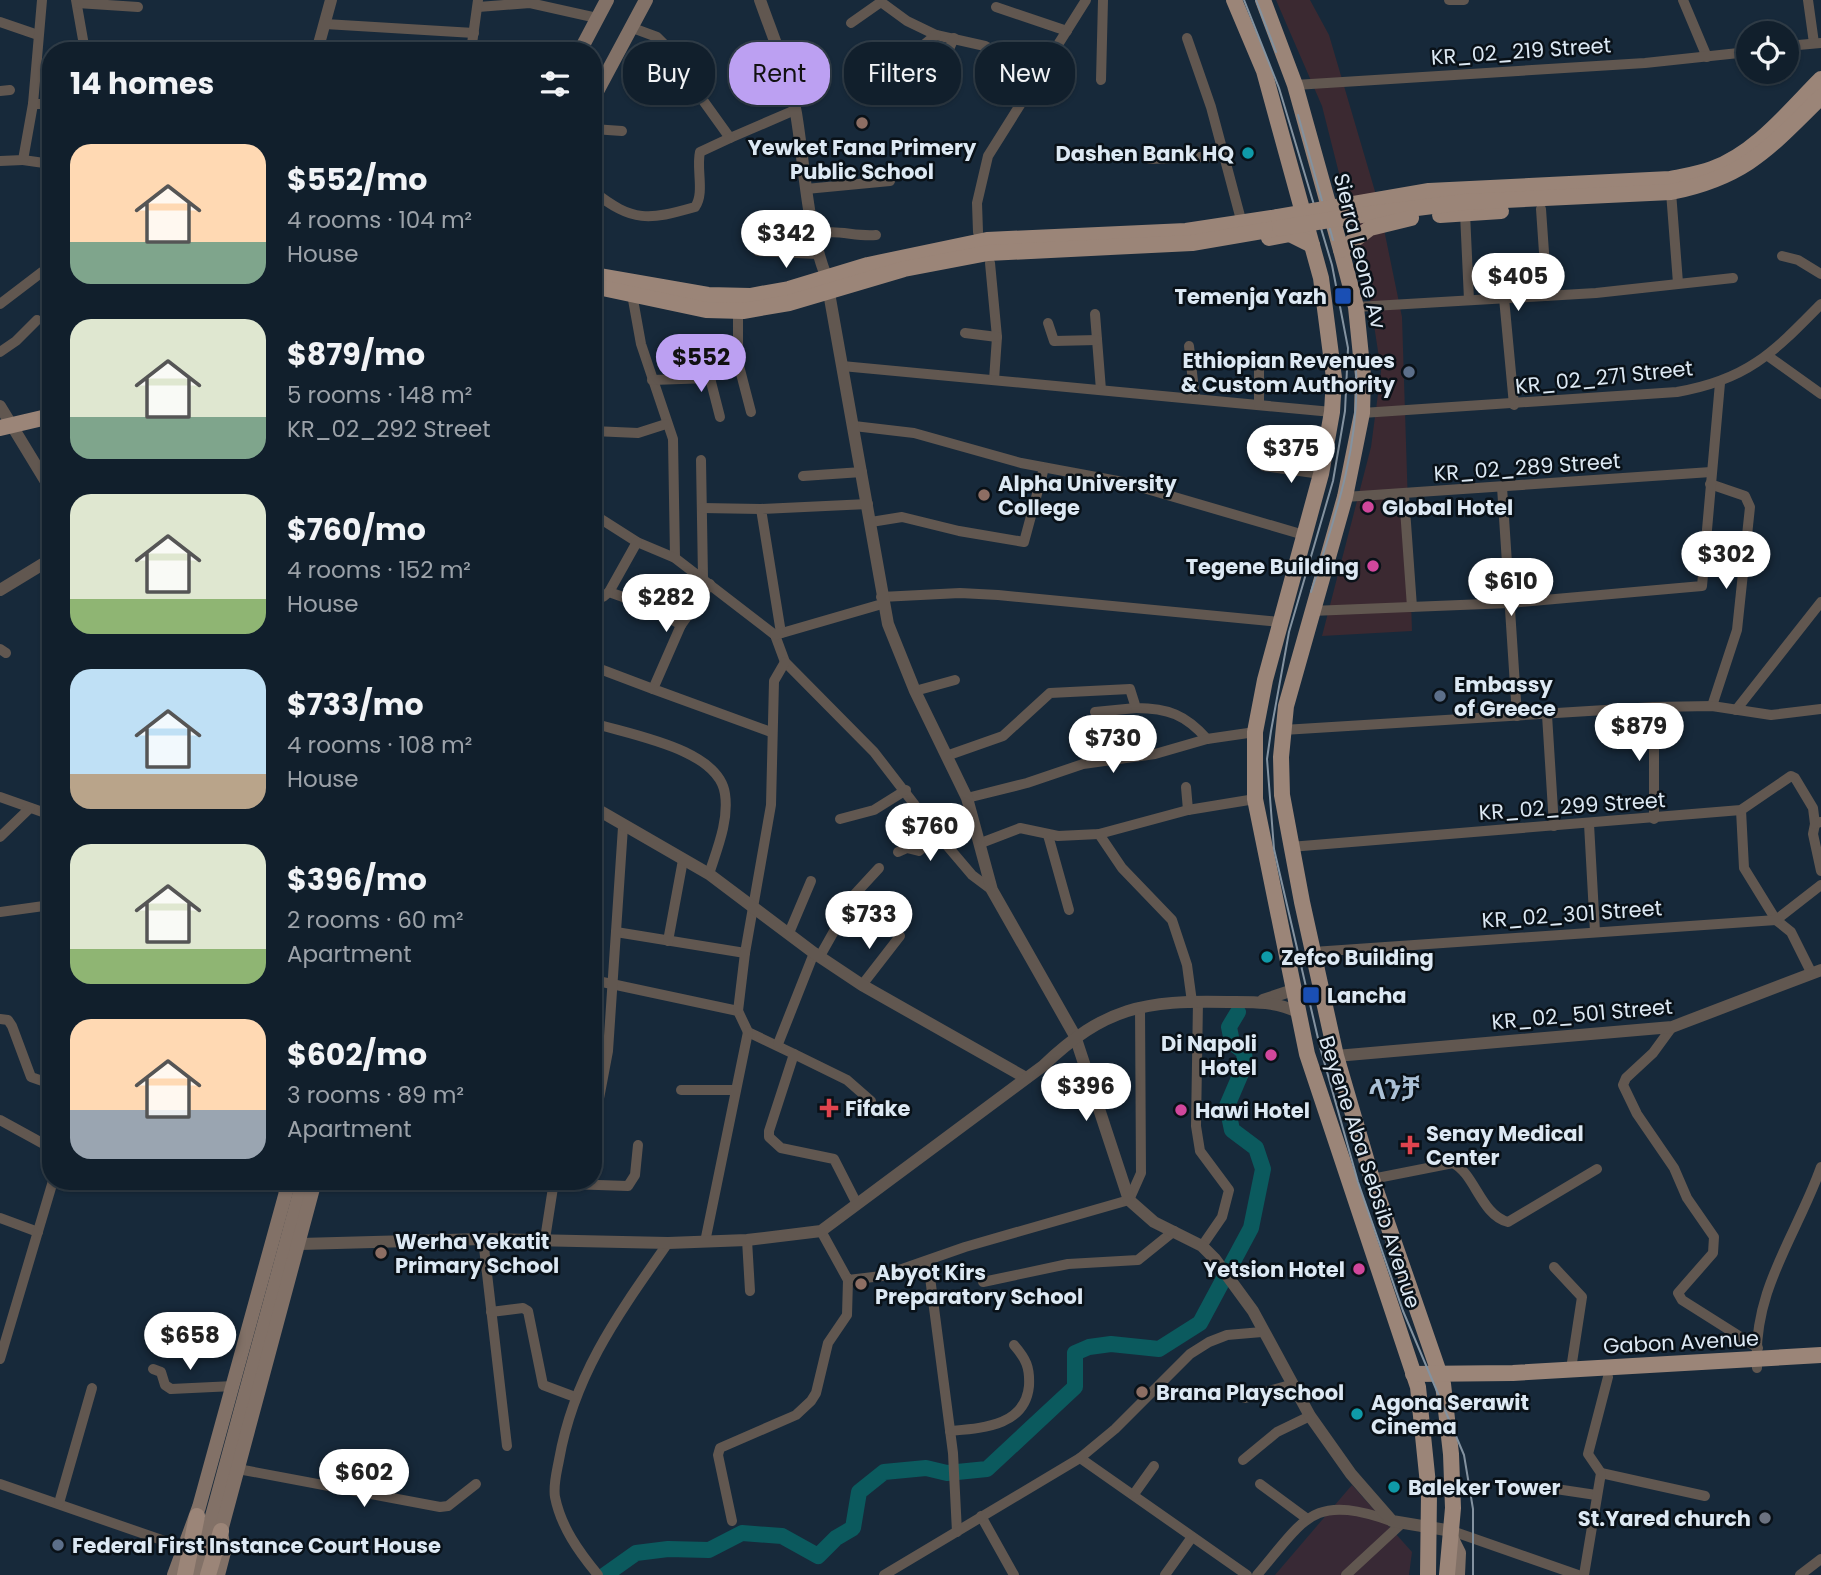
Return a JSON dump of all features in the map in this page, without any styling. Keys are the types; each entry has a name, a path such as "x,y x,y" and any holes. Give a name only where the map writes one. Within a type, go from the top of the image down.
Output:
{"main road":[{"path":"585,42 607,0"},
{"path":"602,81 646,0"},
{"path":"1234,0 1264,72 1321,280 1331,345 1332,412 1321,474 1280,622 1255,732 1255,799"},
{"name":"Sierra Leone Av","path":"1263,0 1295,85 1356,307 1362,353 1362,413 1345,497 1291,681 1283,730 1280,776 1290,846"},
{"path":"602,277 721,297 750,296 988,253 1192,243 1429,191 1645,180 1698,173 1733,159 1772,128 1821,79"},
{"path":"1351,210 1671,192 1717,181 1741,170 1769,148 1821,97"},
{"path":"1323,189 1339,198 1444,182 1611,174 1645,180"},
{"path":"1341,250 1370,228 1411,218 1604,205 1635,194"},
{"path":"866,273 883,255 978,232 1040,226 1201,223 1300,204"},
{"path":"866,273 879,283 990,263 1087,253 1193,251 1290,234 1312,245"},
{"path":"602,288 706,310 738,311 789,303 827,283"},
{"path":"0,439 9,429 42,419"},
{"path":"9,429 42,427"},
{"name":"Beyene Aba Sebsib Avenue","path":"1255,799 1297,1012 1330,1129 1416,1381 1428,1462 1429,1575"},
{"name":"Beyene Aba Sebsib Avenue","path":"1290,846 1336,1056 1372,1179 1441,1378 1451,1454 1452,1535 1447,1575"},
{"path":"185,1575 197,1516 288,1190"},
{"path":"196,1575 301,1190"},
{"path":"208,1575 313,1190"},
{"path":"1399,1326 1421,1319"},
{"name":"Gabon Avenue","path":"1573,1374 1821,1355"},
{"name":"Gabon Avenue","path":"1441,1378 1543,1370 1608,1377 1757,1358 1821,1364"},
{"path":"1416,1381 1573,1374"},
{"path":"174,1575 182,1547 197,1516"},
{"path":"218,1575 224,1552 221,1531"},
{"path":"1452,1535 1459,1553 1458,1575"},
{"path":"1421,1575 1429,1547"}],"street":[{"path":"23,160 33,104 41,0"},
{"path":"320,42 331,0"},
{"path":"760,0 786,73 795,110 813,235 827,283 854,426 882,601 915,691 967,798 992,890 1075,1036 1129,1200 1154,1223 1202,1246 1215,1259 1234,1285 1310,1416 1351,1474 1396,1523"},
{"path":"1060,42 1086,0"},
{"path":"1101,80 1103,0"},
{"path":"1449,0 1464,0"},
{"path":"1683,0 1707,57"},
{"path":"1799,45 1818,43 1808,0"},
{"path":"83,42 76,1 138,7"},
{"path":"850,23 881,2 907,21 936,35 975,44"},
{"path":"472,42 478,4 530,3 597,18"},
{"path":"996,7 1067,31"},
{"path":"0,22 38,35"},
{"path":"325,24 474,33"},
{"path":"630,27 657,37 662,42"},
{"path":"927,42 936,35"},
{"path":"1186,37 1240,216"},
{"path":"952,42 954,38"},
{"name":"KR_02_219 Street","path":"1295,85 1736,53"},
{"path":"33,104 42,104"},
{"path":"706,105 730,138"},
{"path":"978,232 977,203 988,156 1021,105"},
{"path":"602,198 642,218 657,218 695,207 700,197 700,152 795,110"},
{"path":"602,130 622,131"},
{"path":"1150,159 1224,156"},
{"path":"0,162 23,160 42,163"},
{"path":"806,189 890,181"},
{"path":"1671,192 1678,284"},
{"path":"1541,209 1547,296"},
{"path":"1465,213 1469,300"},
{"path":"813,235 835,230 863,236 876,235"},
{"path":"758,251 817,254"},
{"path":"1782,256 1798,260 1821,274"},
{"path":"990,263 997,337 994,380"},
{"path":"0,304 42,272"},
{"path":"1356,307 1547,296 1733,278"},
{"path":"632,293 641,344 673,439 675,558"},
{"path":"1504,298 1514,405"},
{"name":"KR_02_271 Street","path":"1362,413 1514,405 1676,391 1720,383 1768,356 1821,304"},
{"path":"738,311 738,362 751,412"},
{"path":"1095,314 1101,390"},
{"path":"0,352 16,341 37,320"},
{"path":"1048,323 1054,341 1097,340"},
{"path":"965,333 997,337"},
{"path":"1189,345 1195,399"},
{"path":"1768,356 1821,394"},
{"path":"1259,405 1259,366 1264,360 1279,359"},
{"path":"652,380 710,378 738,362"},
{"path":"842,366 1332,412"},
{"path":"710,378 720,417"},
{"path":"1311,611 1510,603 1702,586 1720,383"},
{"path":"0,406 9,429 42,477"},
{"path":"602,431 638,433 666,424"},
{"path":"854,426 914,433 1044,468 1123,482 1304,535"},
{"path":"653,689 681,625 707,581 701,460"},
{"path":"1264,466 1321,474"},
{"path":"871,522 902,517 972,534 1024,542 1044,468"},
{"path":"803,476 862,472"},
{"name":"KR_02_289 Street","path":"1345,497 1711,472"},
{"path":"1710,484 1745,496 1750,507 1737,630 1712,706"},
{"path":"1502,487 1517,716"},
{"path":"1404,495 1412,607"},
{"path":"702,508 761,509 868,504"},
{"path":"761,509 778,634 785,662 874,752 972,876 992,890"},
{"path":"602,520 637,542 675,558 778,634"},
{"path":"602,597 609,592 637,542"},
{"path":"0,590 42,564"},
{"path":"609,592 651,607 681,625"},
{"path":"778,634 882,601 973,594 1280,622"},
{"path":"1736,710 1821,602"},
{"path":"705,1242 748,1032 738,1010 745,953 771,805 774,681 785,662"},
{"path":"602,669 771,732"},
{"path":"915,691 955,680"},
{"path":"948,755 1003,736 1050,693 1125,688 1133,692 1136,708"},
{"path":"1283,730 1654,707 1712,706 1771,715 1821,709"},
{"path":"1654,707 1654,819"},
{"path":"1095,712 1158,708 1180,715 1207,739"},
{"path":"1547,715 1554,826"},
{"path":"602,726 690,754 716,773 726,797 724,821 709,874"},
{"path":"967,798 1027,783 1083,764 1178,749 1207,739 1255,732"},
{"name":"KR_02_299 Street","path":"1290,846 1741,810 1791,776 1795,778 1813,808 1818,823"},
{"path":"1186,787 1188,810"},
{"path":"840,819 874,810 906,790"},
{"path":"0,797 42,812"},
{"path":"981,843 1020,828 1048,835 1099,834 1188,810 1255,799"},
{"path":"0,837 30,808"},
{"path":"1741,810 1744,868 1776,920 1791,932 1817,972"},
{"path":"602,813 709,874 754,905 817,955 862,985 1026,1078"},
{"path":"1818,823 1813,834 1821,871"},
{"path":"1589,824 1595,932"},
{"path":"602,1082 608,1051 623,827"},
{"path":"1099,834 1122,868 1172,920 1187,965 1195,1002 1196,1126 1199,1151 1228,1190 1222,1217 1202,1246"},
{"path":"898,852 907,848 919,851 938,835"},
{"path":"1048,835 1069,910"},
{"path":"668,941 683,860"},
{"path":"778,1044 817,955 855,894 879,868"},
{"path":"789,933 811,881"},
{"path":"1776,920 1821,885"},
{"path":"0,912 42,906"},
{"name":"KR_02_301 Street","path":"1314,952 1776,920"},
{"path":"616,932 745,953"},
{"path":"862,985 900,936"},
{"name":"KR_02_501 Street","path":"1336,1056 1672,1027 1817,972"},
{"path":"602,982 738,1010"},
{"path":"1249,1002 1293,990"},
{"path":"300,1244 545,1239 668,1244 747,1240 821,1231 1026,1078 1075,1036 1099,1021 1140,1007 1195,1002 1280,1005 1297,1012"},
{"path":"1129,1200 1141,1173 1140,1007"},
{"path":"0,1020 8,1020 12,1026 30,1077 42,1081"},
{"path":"1672,1027 1653,1053 1623,1084 1637,1114 1674,1168 1687,1198 1714,1237 1713,1253 1678,1293 1682,1300 1757,1358 1770,1277 1789,1234 1808,1204 1821,1167"},
{"path":"748,1032 778,1044 847,1080 871,1101"},
{"path":"794,1054 769,1137 781,1148 834,1159 857,1204"},
{"path":"681,1090 735,1090"},
{"path":"0,1120 42,1142"},
{"path":"602,1185 628,1186 635,1175 638,1145"},
{"path":"1372,1179 1453,1163 1484,1202 1502,1221 1508,1222 1597,1168"},
{"path":"0,1359 50,1190"},
{"path":"545,1239 553,1190"},
{"path":"848,1280 883,1276 965,1247 1129,1200"},
{"path":"0,1218 37,1232"},
{"path":"732,1521 718,1455 720,1448 796,1415 811,1401 816,1393 828,1343 847,1314 848,1280 821,1231"},
{"path":"983,1282 1068,1264 1138,1260 1174,1231"},
{"path":"483,1239 507,1446"},
{"path":"747,1240 750,1291"},
{"path":"597,1573 569,1534 555,1495 561,1452 585,1370 668,1244"},
{"path":"928,1262 953,1453 957,1532"},
{"path":"1554,1267 1582,1297 1573,1374"},
{"path":"491,1312 523,1308 528,1311 543,1385 575,1397"},
{"path":"884,1575 1080,1458 1115,1429 1190,1354 1227,1335 1262,1332"},
{"path":"950,1431 992,1427 1019,1413 1027,1396 1030,1371 1026,1359 1014,1345"},
{"path":"153,1369 161,1372 167,1388 234,1386"},
{"path":"1608,1377 1588,1454 1601,1473 1705,1496"},
{"path":"1245,1398 1290,1385"},
{"path":"59,1503 92,1388"},
{"path":"1243,1460 1277,1432 1310,1416"},
{"path":"1080,1458 1247,1575"},
{"path":"1134,1494 1154,1466"},
{"path":"238,1469 440,1507 476,1484"},
{"path":"1584,1575 1601,1473"},
{"path":"0,1484 182,1547"},
{"path":"1260,1484 1306,1518"},
{"path":"1536,1486 1597,1495"},
{"path":"1257,1575 1306,1518 1333,1510 1351,1510 1396,1523 1429,1528 1578,1575"},
{"path":"981,1516 1014,1575"},
{"path":"1346,1575 1396,1523"},
{"path":"1165,1575 1192,1537"},
{"path":"1800,1575 1821,1559"}],"shaded area":[{"path":"1276,0 1310,0 1329,35 1379,205 1402,317 1412,631 1322,636 1371,447 1381,371 1369,292 1322,106"},
{"path":"1352,1485 1412,1552 1409,1575 1275,1575"}],"waterway":[{"path":"605,1575 636,1553 668,1549 709,1550 742,1533 782,1536 818,1556 836,1538 853,1528 859,1492 884,1472 926,1468 947,1473 987,1469 1075,1387 1075,1353 1089,1347 1111,1344 1159,1349 1200,1323 1251,1228 1263,1169 1256,1148 1232,1130 1227,1106 1245,1064 1244,1052 1232,1042 1229,1027 1238,1012"}],"tram line":[{"path":"1244,0 1279,88 1332,265 1348,348 1345,411 1333,481 1289,632 1271,731 1267,759 1274,849 1320,1047 1358,1182 1403,1311 1464,1455 1473,1509 1473,1575"},
{"path":"1256,0 1276,52"},
{"path":"1298,115 1333,240"},
{"path":"1311,592 1350,455 1356,371"}],"place":[{"name":"Yewket Fana Primery Public School","path":"862,123"},
{"name":"Dashen Bank HQ","path":"1248,153"},
{"name":"Temenja Yazh","path":"1343,296"},
{"name":"Ethiopian Revenues & Custom Authority","path":"1409,372"},
{"name":"Alpha University College","path":"984,495"},
{"name":"Global Hotel","path":"1368,507"},
{"name":"Tegene Building","path":"1373,566"},
{"name":"Embassy of Greece","path":"1440,696"},
{"name":"Zefco Building","path":"1267,957"},
{"name":"Lancha","path":"1311,995"},
{"name":"Di Napoli Hotel","path":"1271,1055"},
{"name":"Fifake","path":"829,1108"},
{"name":"Hawi Hotel","path":"1181,1110"},
{"name":"Senay Medical Center","path":"1410,1145"},
{"name":"Werha Yekatit Primary School","path":"381,1253"},
{"name":"Yetsion Hotel","path":"1359,1269"},
{"name":"Abyot Kirs Preparatory School","path":"861,1284"},
{"name":"Brana Playschool","path":"1142,1392"},
{"name":"Agona Serawit Cinema","path":"1357,1414"},
{"name":"Baleker Tower","path":"1394,1487"},
{"name":"St.Yared church","path":"1765,1518"},
{"name":"Federal First Instance Court House","path":"58,1545"}],"district":[{"name":"ላንቻ","path":"1394,1089"}]}
